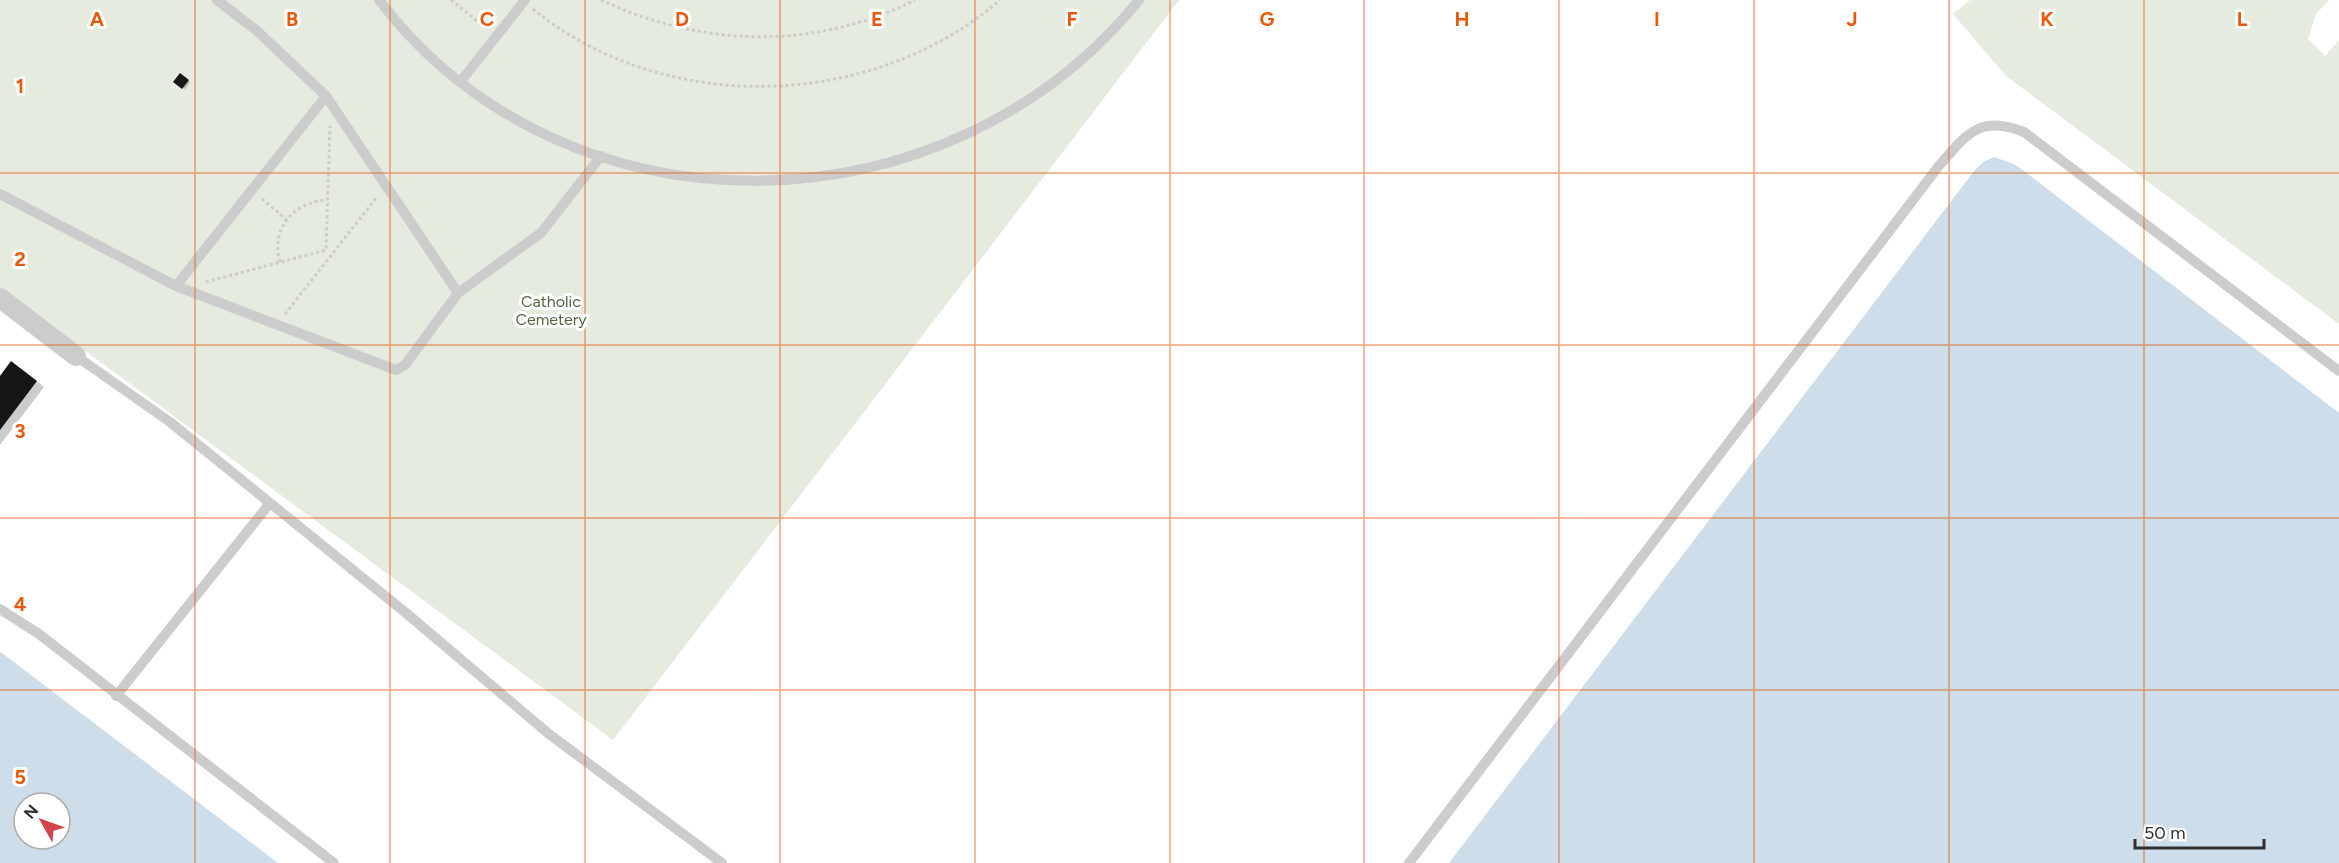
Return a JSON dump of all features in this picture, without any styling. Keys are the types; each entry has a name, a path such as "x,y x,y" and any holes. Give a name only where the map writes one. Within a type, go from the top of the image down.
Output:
{"street":[{"path":"0,297 76,356"}],"lane":[{"path":"217,0 263,37 329,99 458,293"},
{"path":"379,0 408,33 461,81 528,124 601,156 680,176 751,182 842,175 901,161 967,135 1038,94 1085,57 1139,0"},
{"path":"461,81 524,1"},
{"path":"180,287 252,190 329,99"},
{"path":"1409,863 1771,390 1938,167 1967,135 1980,128 1997,124 2024,132 2339,371"},
{"path":"0,194 180,287 396,370 405,365 458,293 541,233 601,156"},
{"path":"76,356 170,422 406,613 549,734 722,863"},
{"path":"116,696 270,503"},
{"path":"0,609 39,634 334,863"}],"path":[{"path":"451,0 496,36"},
{"path":"601,0 645,19 692,31 763,38 835,29 881,15 915,0"},
{"path":"524,1 558,27 595,48 638,67 712,83 775,86 837,79 899,61 949,38 1000,0"},
{"path":"326,250 329,99"},
{"path":"276,325 387,184"},
{"path":"252,190 286,219"},
{"path":"280,262 277,240 286,219 303,205 327,200"},
{"path":"180,287 326,250 332,254"}],"green space":[{"name":"Catholic Cemetery","path":"0,0 1179,0 613,740 0,288"},
{"path":"1970,0 2329,0 2316,14 2308,39 2325,56 2339,40 2339,324 2006,76 1953,14"}],"water":[{"path":"1994,157 2014,164 2024,171 2339,413 2339,863 1449,863 1974,171 1983,162"},
{"path":"0,652 278,863 0,863"}],"building":[{"path":"180,73 189,80 182,89 173,82"},
{"path":"11,361 37,381 0,430 0,376"}]}
